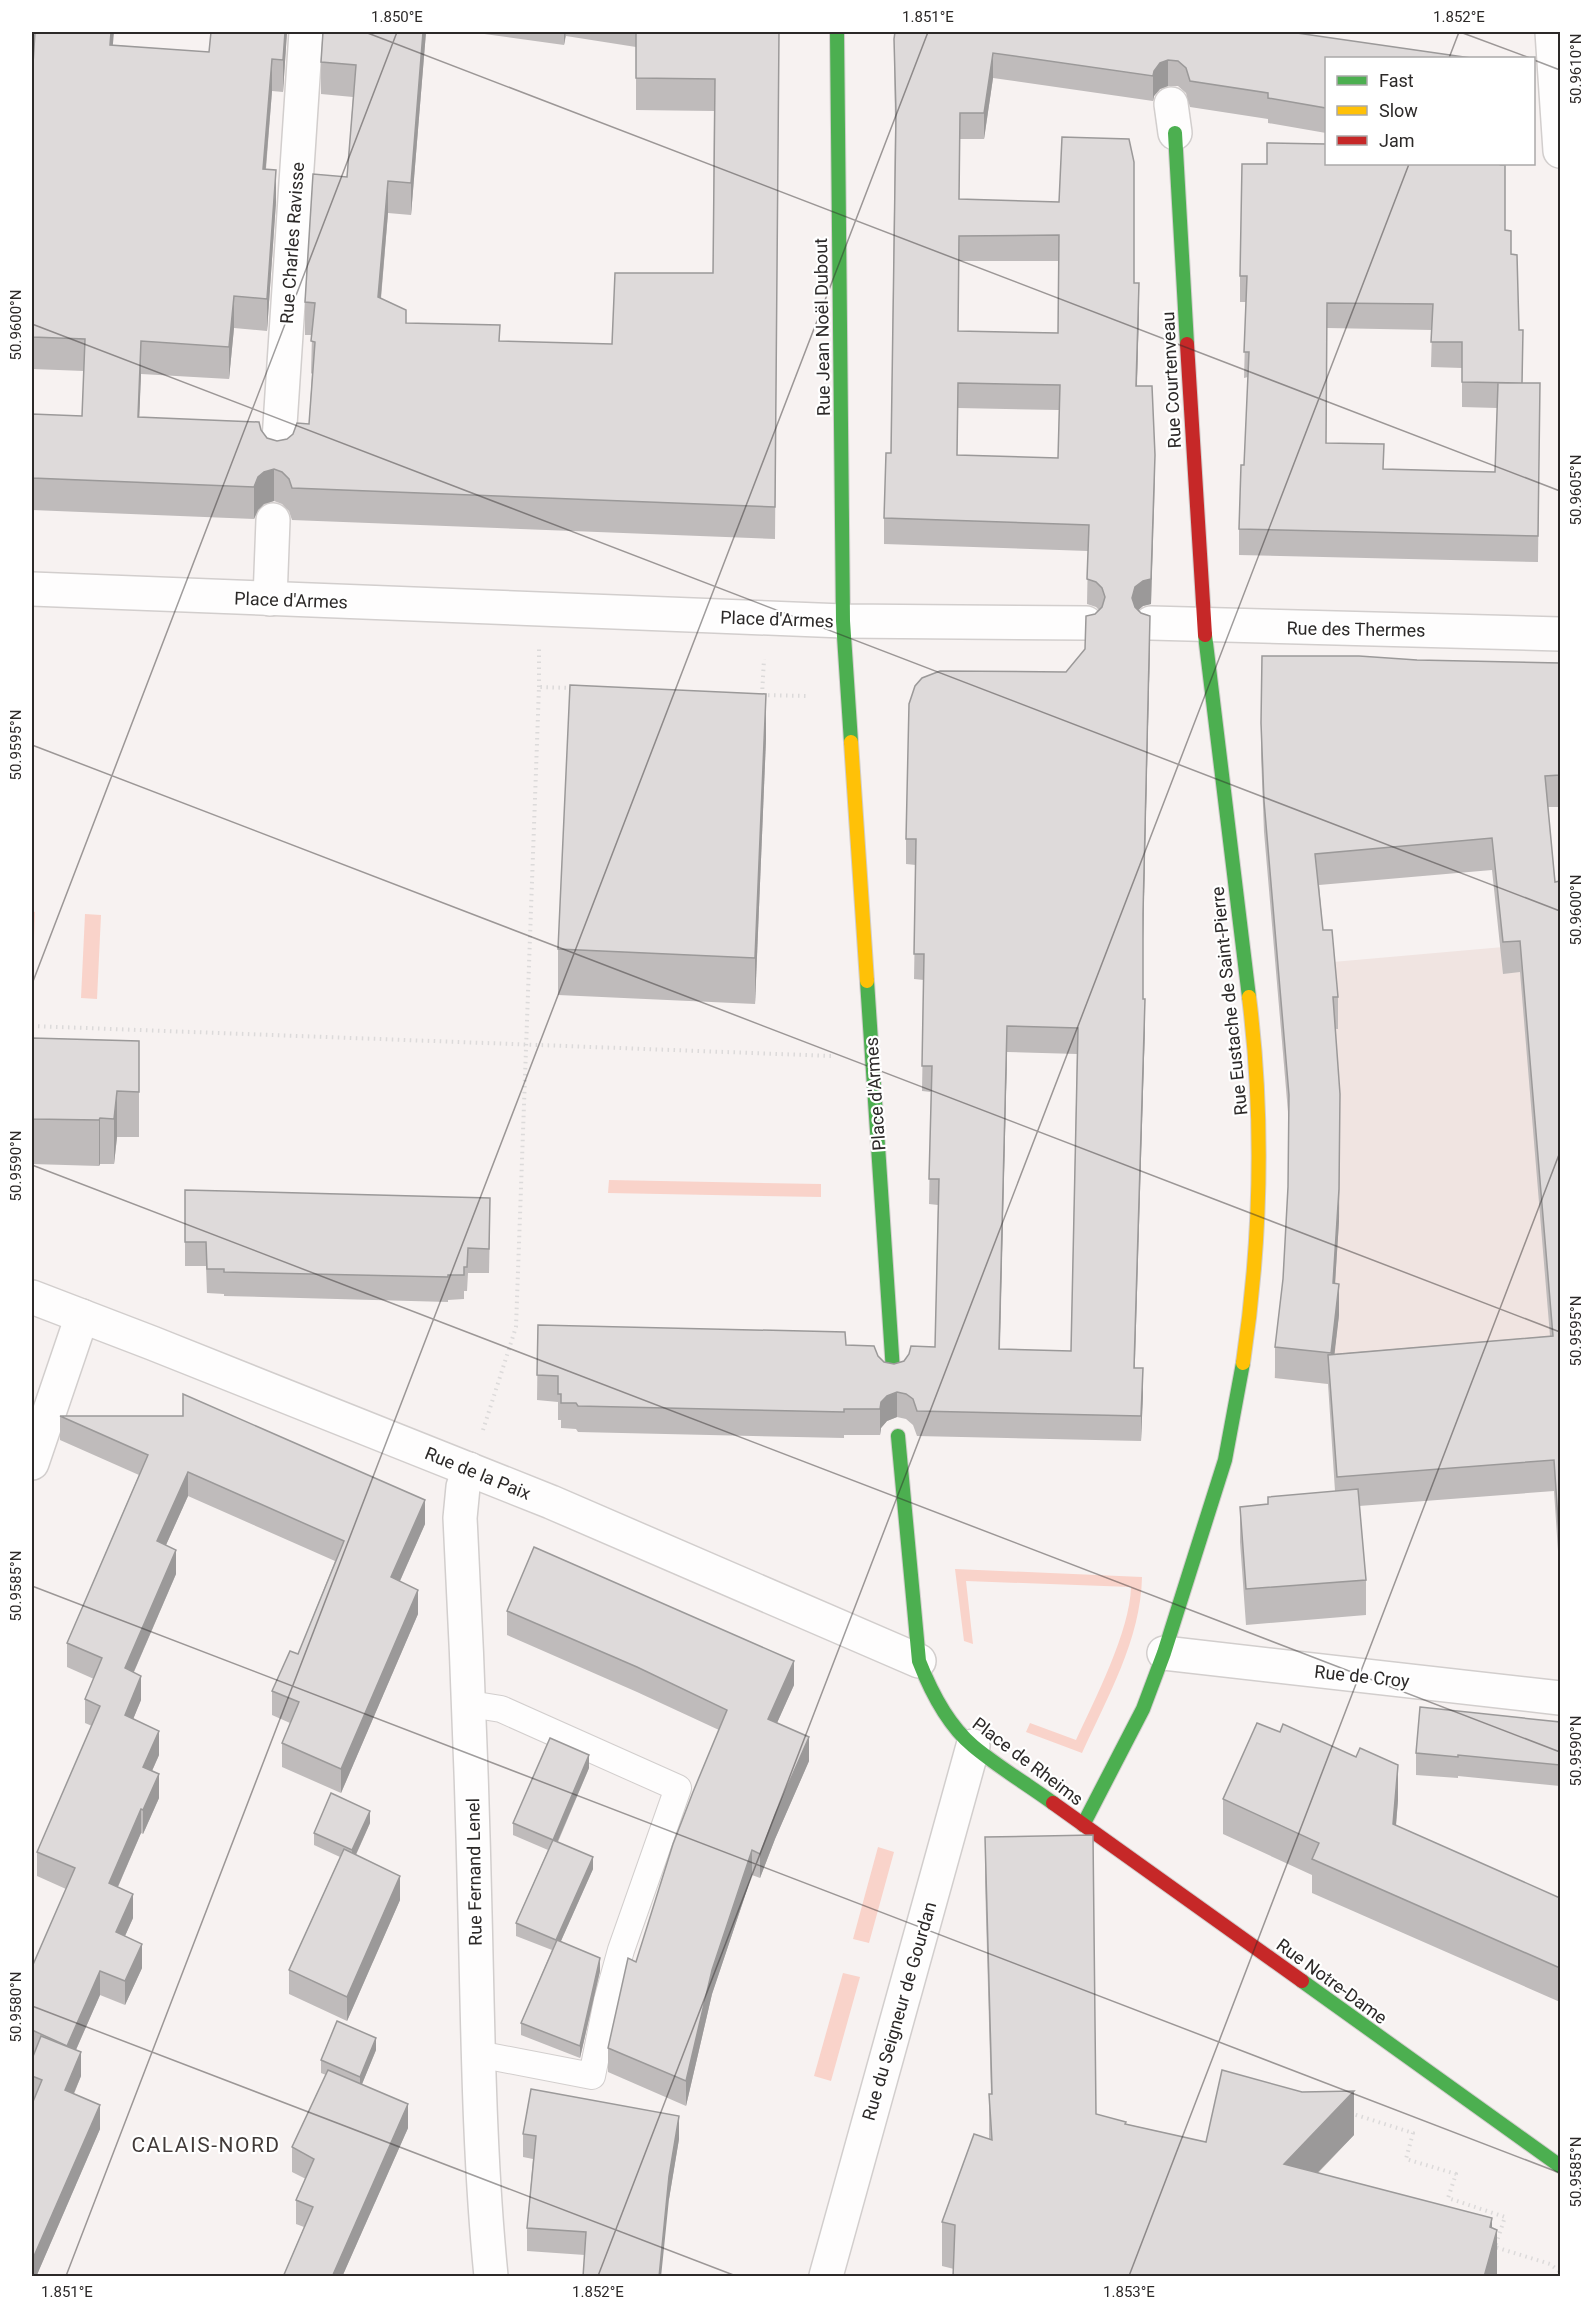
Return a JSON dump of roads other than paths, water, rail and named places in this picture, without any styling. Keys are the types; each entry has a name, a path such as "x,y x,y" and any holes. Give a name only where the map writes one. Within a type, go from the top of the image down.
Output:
{"street":[{"name":"Rue Charles Ravisse","path":"278,455 306,32"},
{"name":"Rue Jean Noël Dubout","path":"837,32 843,621"},
{"path":"1552,32 1560,150"},
{"name":"Rue Courtenveau","path":"1173,118 1204,624"},
{"path":"270,599 273,520"},
{"name":"Place d'Armes","path":"32,589 843,621 893,1371"},
{"path":"843,621 1086,623"},
{"name":"Rue des Thermes","path":"1151,623 1560,634"},
{"name":"Rue Eustache de Saint-Pierre","path":"1164,1653 1222,1470 1238,1401 1248,1328 1258,1184 1258,1116 1253,1029 1204,624"},
{"name":"Rue de la Paix","path":"32,1298 551,1502 920,1661"},
{"path":"32,1462 82,1316"},
{"name":"Place de Rheims","path":"898,1436 920,1661 927,1683 947,1718 973,1746 1083,1825 1143,1709 1164,1653"},
{"name":"Rue Fernand Lenel","path":"469,1469 463,1487 460,1518 470,1704 478,2054 485,2210 491,2277"},
{"name":"Rue de Croy","path":"1164,1653 1560,1698"},
{"name":"Rue du Seigneur de Gourdan","path":"826,2277 973,1746"},
{"name":"Rue Notre-Dame","path":"1083,1825 1560,2166"}],"lane":[{"path":"470,1704 501,1709 678,1788 626,1933 606,2001 592,2076 478,2054"}],"district":[{"name":"CALAIS-NORD","path":"206,2145"}]}
